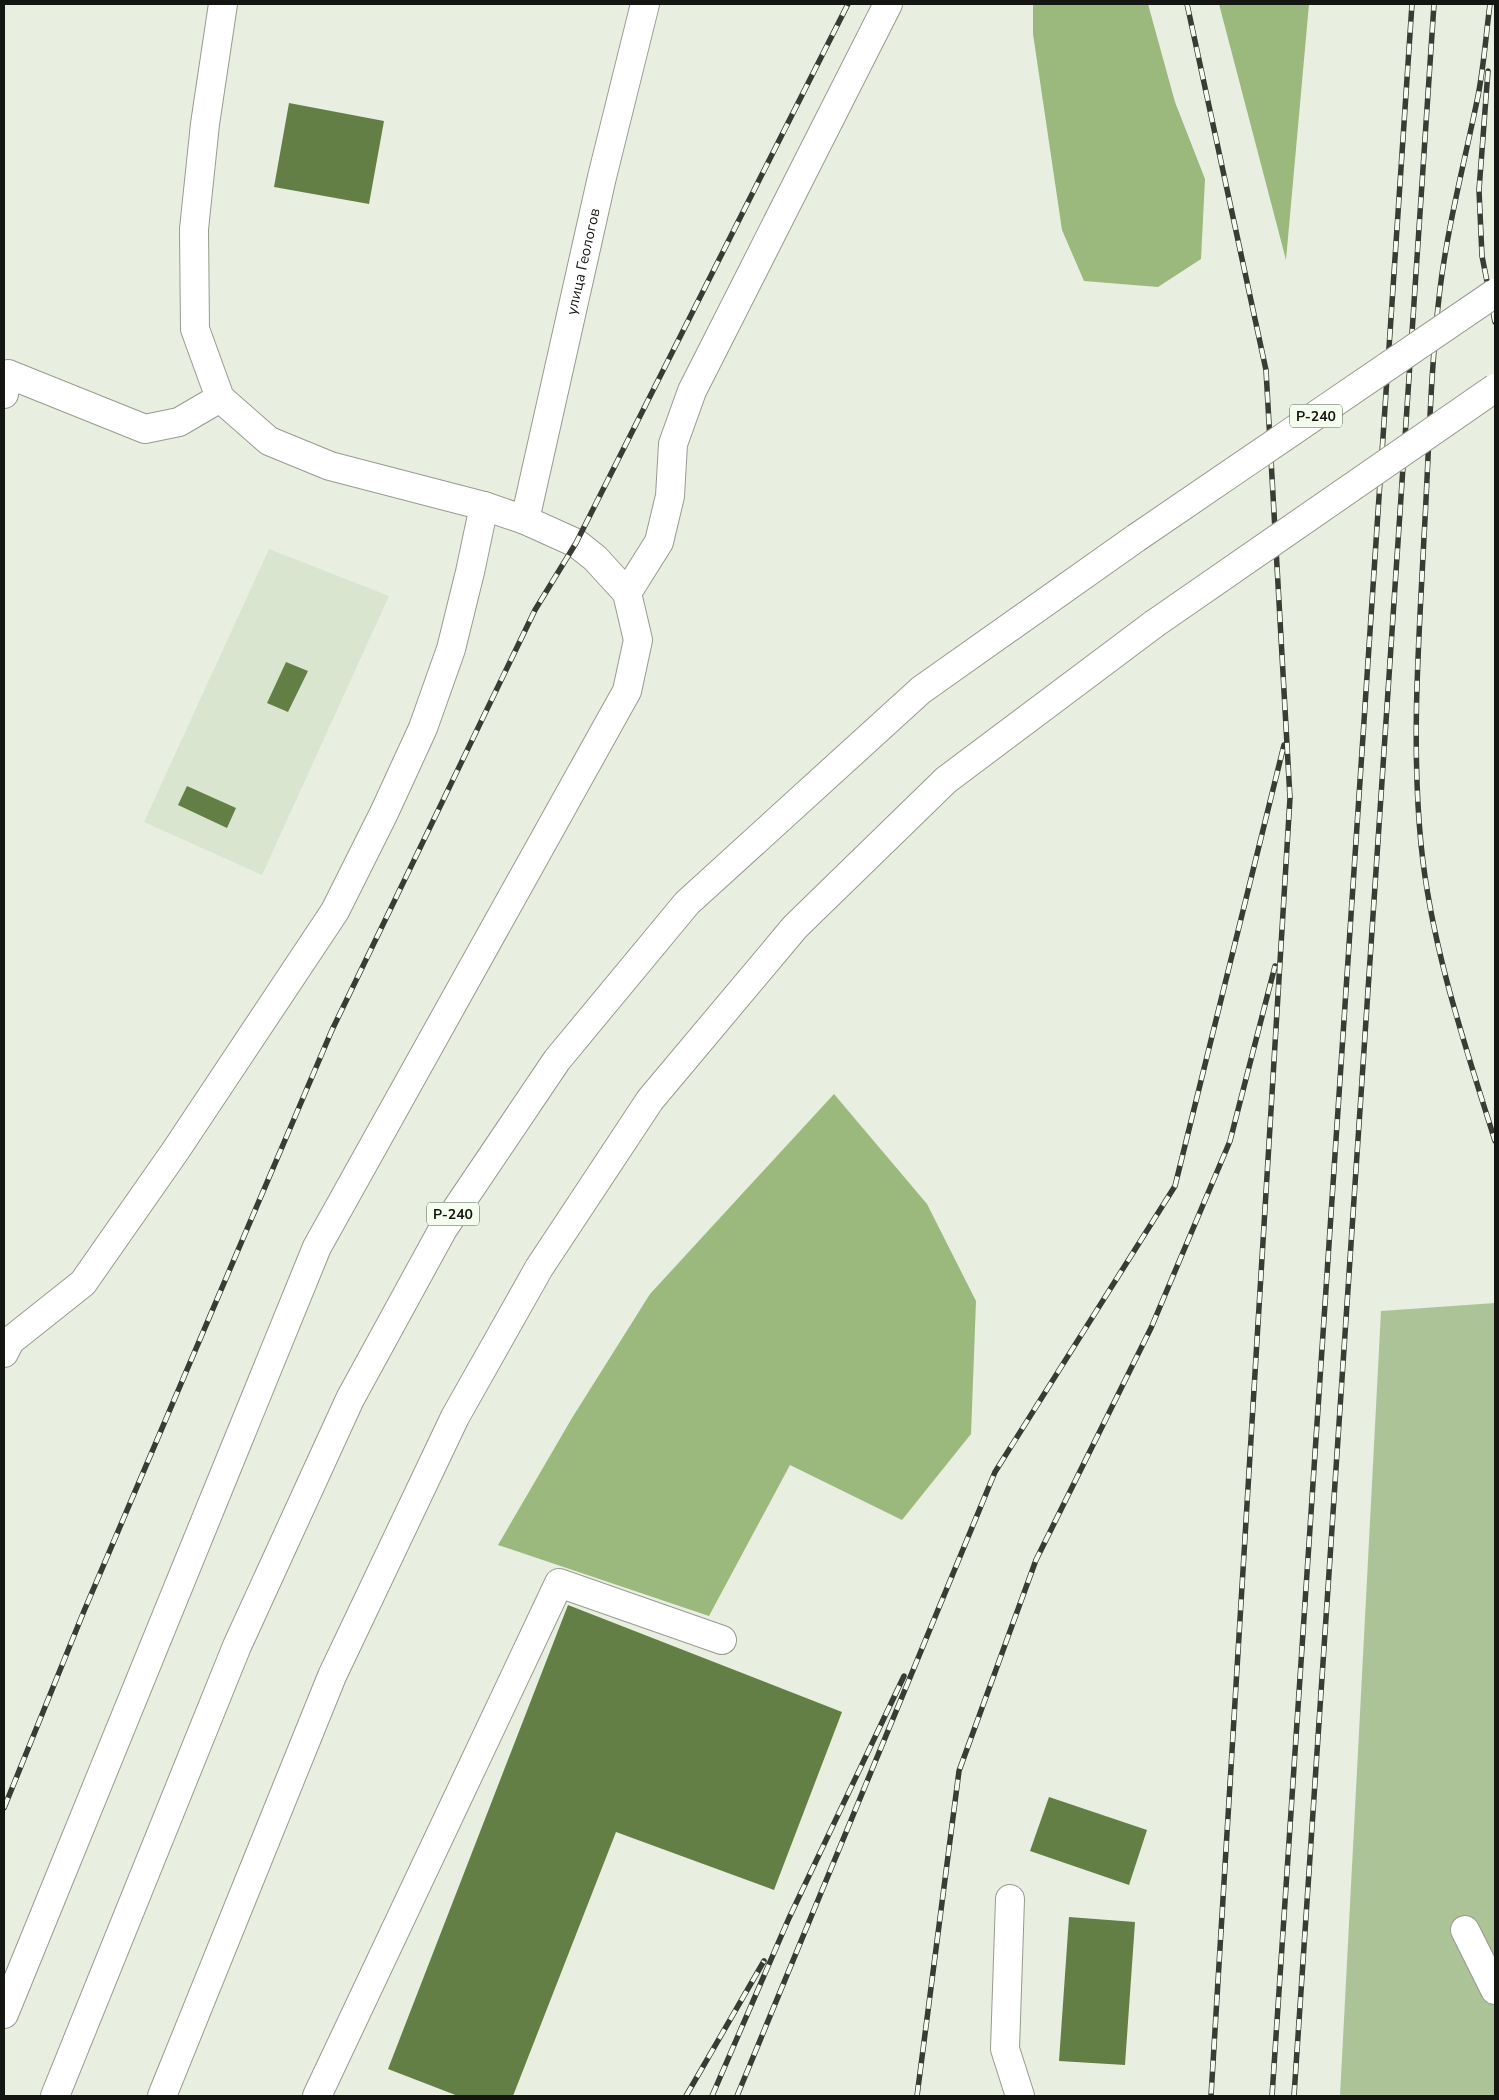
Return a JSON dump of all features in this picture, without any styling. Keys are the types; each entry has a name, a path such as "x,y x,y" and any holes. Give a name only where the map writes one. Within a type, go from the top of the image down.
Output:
{"main road":[{"path":"4,2014 317,1247 627,691 638,640 626,593 596,558 576,544 525,520 484,506 322,462 269,440 220,398 194,328 194,230 204,124 223,4"},
{"name":"улица Геологов","path":"525,520 602,177 645,4"},
{"path":"626,593 660,542 670,496 673,444 692,391 888,4"},
{"name":"Р-240","path":"56,2096 237,1646 350,1399 442,1229 557,1060 687,903 921,690 1136,538 1495,293"},
{"path":"5,380 145,429 179,422 220,398"},
{"path":"162,2096 332,1676 455,1417 538,1268 650,1100 795,927 946,780 1154,624 1495,388"},
{"path":"4,1353 10,1342 83,1283 176,1150 334,911 384,813 423,728 451,649 484,506"},
{"path":"317,2096 559,1583 722,1640"},
{"path":"1010,1899 1005,2050 1020,2096"},
{"path":"1465,1930 1495,1990"}],"shaded area":[{"path":"269,549 389,596 262,875 144,822"}],"green space":[{"path":"1033,4 1148,4 1175,102 1205,179 1201,259 1158,287 1084,281 1062,230 1033,34"},
{"path":"1219,4 1309,4 1286,260"},
{"path":"834,1094 927,1204 976,1301 971,1434 902,1520 790,1465 709,1616 498,1545 572,1418 650,1294"},
{"path":"1495,1303 1495,2096 1340,2096 1381,1311"}],"building":[{"path":"289,103 384,121 369,204 274,187"},
{"path":"286,662 308,671 288,712 267,703"},
{"path":"187,786 236,808 227,828 178,805"},
{"path":"568,1605 842,1712 774,1890 616,1832 513,2096 458,2096 388,2069"},
{"path":"1049,1797 1147,1830 1129,1885 1030,1851"},
{"path":"1069,1917 1135,1922 1125,2065 1059,2061"}],"railway":[{"path":"4,1808 84,1611 332,1030 535,610 576,543 848,4"},
{"path":"1187,4 1266,370 1290,798 1211,2096"},
{"path":"1272,2096 1412,4"},
{"path":"1294,2096 1434,4"},
{"path":"1490,4 1480,84 1447,240 1440,289 1432,382 1416,729 1421,844 1433,920 1450,995 1495,1141"},
{"path":"1488,71 1479,190 1482,256 1495,322"},
{"path":"737,2096 995,1472 1175,1186 1284,745"},
{"path":"917,2096 959,1771 1036,1560 1151,1328 1230,1141 1275,966"},
{"path":"712,2096 789,1918 904,1676"},
{"path":"686,2096 764,1961"}]}
